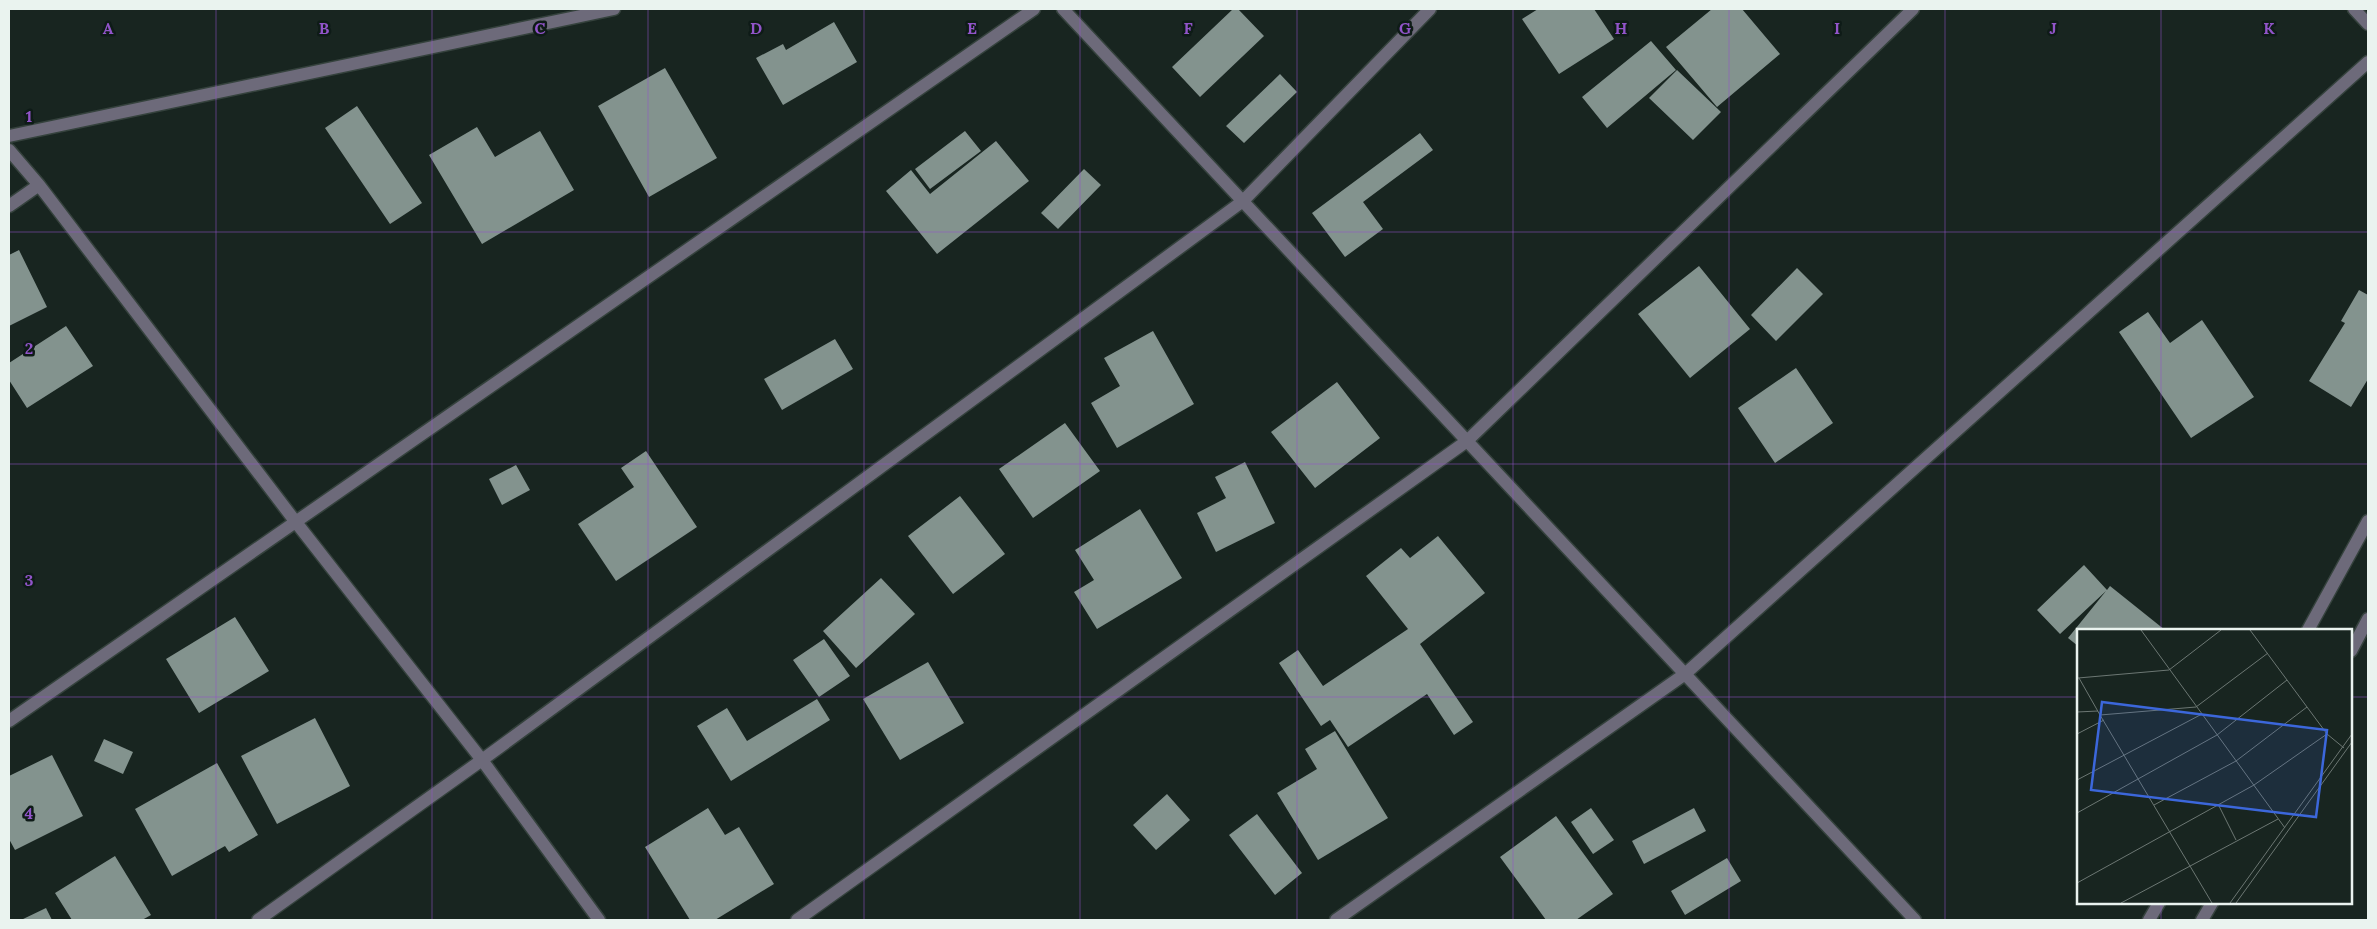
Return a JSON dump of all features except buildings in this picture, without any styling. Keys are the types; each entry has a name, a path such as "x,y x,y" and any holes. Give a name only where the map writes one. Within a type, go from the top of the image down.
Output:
{"street":[{"path":"9,136 614,9"},
{"path":"9,721 1034,9"},
{"path":"1063,9 1915,920"},
{"path":"258,920 482,760 1243,201 1430,9"},
{"path":"797,920 1467,441 1913,9"},
{"path":"2354,9 2368,24"},
{"path":"1336,920 1685,674 2368,62"},
{"path":"9,150 482,760 599,920"},
{"path":"9,206 38,185"},
{"path":"2309,629 2368,521"},
{"path":"2352,648 2368,619"},
{"path":"2149,920 2158,904"},
{"path":"2202,920 2211,904"}]}
